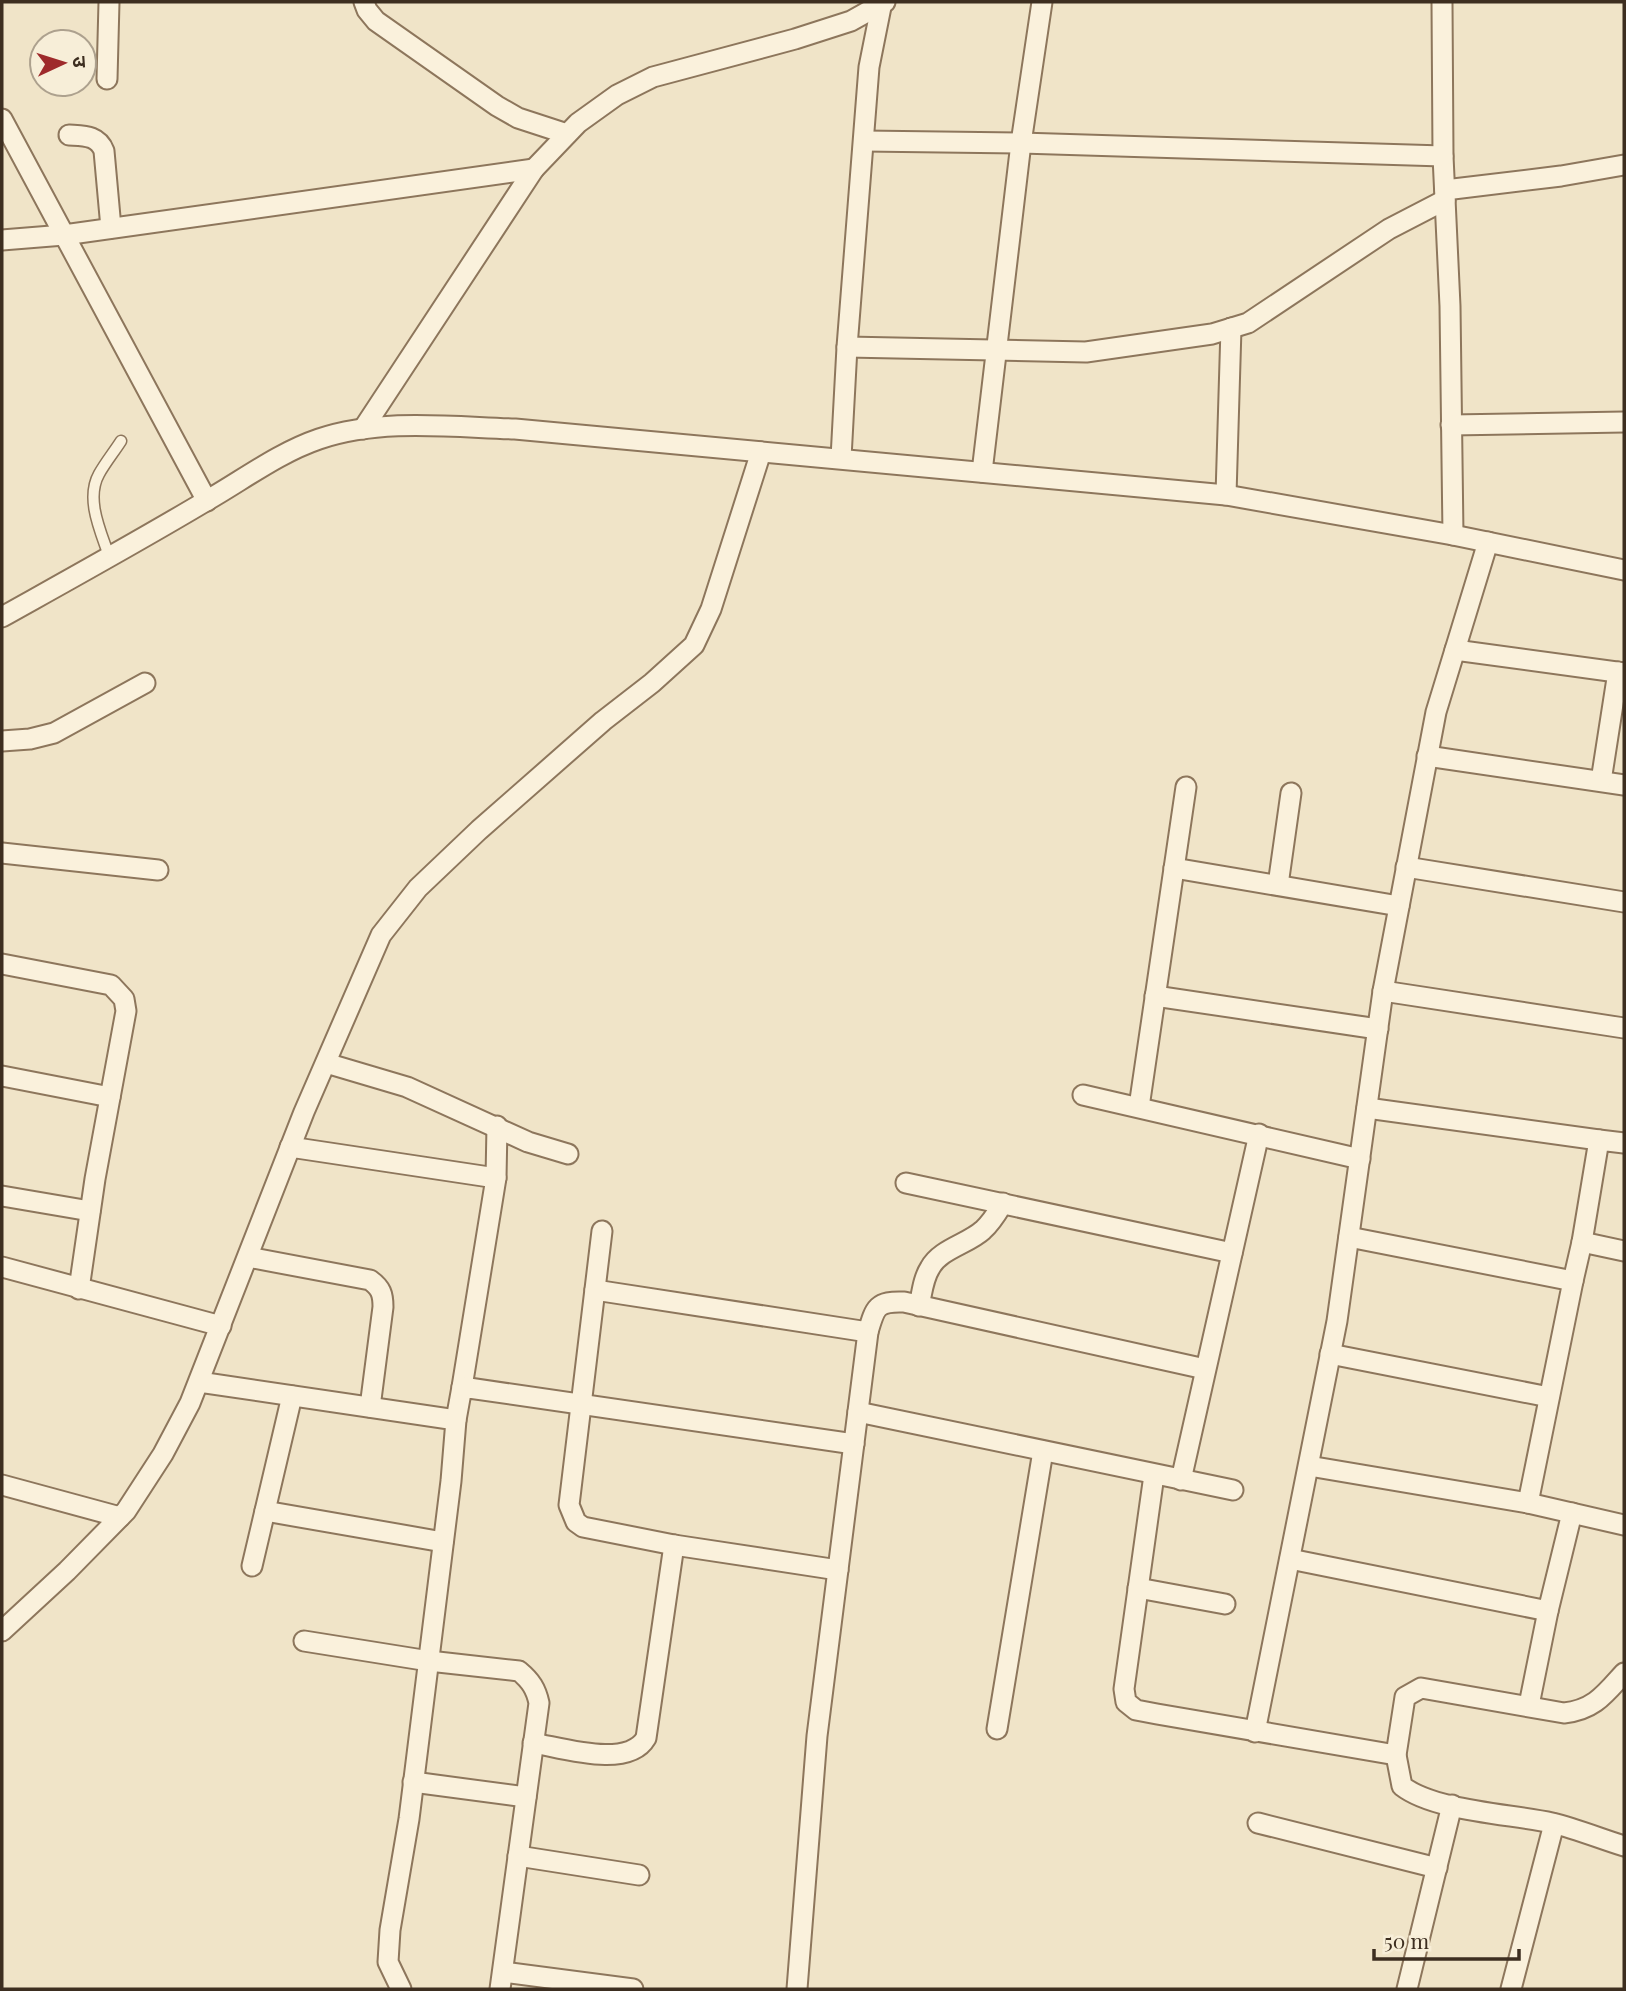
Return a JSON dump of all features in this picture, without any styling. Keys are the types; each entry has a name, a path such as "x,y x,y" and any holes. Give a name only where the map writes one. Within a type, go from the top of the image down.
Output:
{"street":[{"path":"107,79 109,2"},
{"path":"364,2 376,21 497,106 519,118 567,134"},
{"path":"363,429 534,169 578,123 617,95 653,76 795,39 851,20 883,2"},
{"path":"841,458 869,67 883,2"},
{"path":"982,472 1021,143 1042,2"},
{"path":"1442,2 1443,156 1450,306 1453,535"},
{"path":"2,119 207,501"},
{"path":"69,135 90,137 100,142 104,151 111,228"},
{"path":"864,141 1443,156"},
{"path":"847,348 1086,352 1212,334 1248,323 1445,195 1624,165"},
{"path":"2,240 64,235 534,169"},
{"path":"1226,495 1231,328"},
{"path":"1451,425 1624,422"},
{"path":"2,617 207,501 269,462 318,439 363,429 402,426 515,429 1226,495 1453,535 1624,570"},
{"path":"2,1631 120,1517 163,1454 199,1382 290,1147 381,935 418,888 479,830 694,645 711,609 761,452"},
{"path":"1255,1732 1330,1354 1383,991 1427,756 1436,712 1488,542"},
{"path":"1455,650 1621,673 1601,781"},
{"path":"2,741 30,740 54,733 145,683"},
{"path":"1427,756 1624,785"},
{"path":"1139,1107 1186,787"},
{"path":"1278,885 1291,793"},
{"path":"2,853 158,870"},
{"path":"1174,867 1399,906"},
{"path":"1406,867 1624,902"},
{"path":"2,964 111,985 124,999 126,1011 79,1289"},
{"path":"1383,991 1624,1028"},
{"path":"1155,996 1377,1029"},
{"path":"326,1063 407,1087 528,1142 568,1154"},
{"path":"2,1076 110,1097"},
{"path":"1083,1095 1360,1159"},
{"path":"1367,1108 1624,1143"},
{"path":"401,1989 388,1962 390,1930 429,1661 456,1420 496,1178 499,1139 497,1126"},
{"path":"1181,1480 1259,1134"},
{"path":"1528,1503 1582,1242 1599,1140"},
{"path":"290,1147 496,1178"},
{"path":"906,1183 1232,1253"},
{"path":"2,1196 90,1212"},
{"path":"919,1306 931,1266 943,1254 982,1231 1003,1203"},
{"path":"602,1231 569,1505 576,1522 583,1527 674,1545 838,1570"},
{"path":"1349,1237 1573,1281"},
{"path":"1582,1242 1624,1251"},
{"path":"248,1257 370,1280 377,1286 383,1294 383,1307 370,1407"},
{"path":"2,1267 221,1326"},
{"path":"594,1290 868,1332"},
{"path":"797,1989 817,1736 868,1332 876,1307 883,1303 904,1302 1205,1368"},
{"path":"1330,1354 1549,1398"},
{"path":"199,1382 456,1420"},
{"path":"462,1387 854,1444"},
{"path":"252,1566 292,1396"},
{"path":"858,1412 1233,1490"},
{"path":"996,1729 1043,1451"},
{"path":"1309,1466 1528,1503 1624,1525"},
{"path":"1154,1475 1124,1689 1126,1702 1136,1710 1396,1755"},
{"path":"2,1485 120,1517"},
{"path":"265,1511 443,1542"},
{"path":"1529,1705 1572,1513"},
{"path":"533,1743 612,1756 630,1753 641,1747 646,1738 674,1545"},
{"path":"1290,1559 1548,1611"},
{"path":"1138,1588 1225,1604"},
{"path":"304,1641 429,1661 519,1671 529,1679 539,1703 501,1980 633,1989"},
{"path":"1624,1673 1587,1708 1564,1713 1421,1688 1405,1698 1396,1755 1402,1786 1417,1796 1554,1824 1624,1846"},
{"path":"413,1782 526,1797"},
{"path":"1407,1989 1452,1805"},
{"path":"1258,1823 1437,1868"},
{"path":"1511,1989 1554,1824"},
{"path":"518,1856 639,1875"}],"lane":[{"path":"109,556 97,521 93,501 94,489 97,476 121,442"}]}
